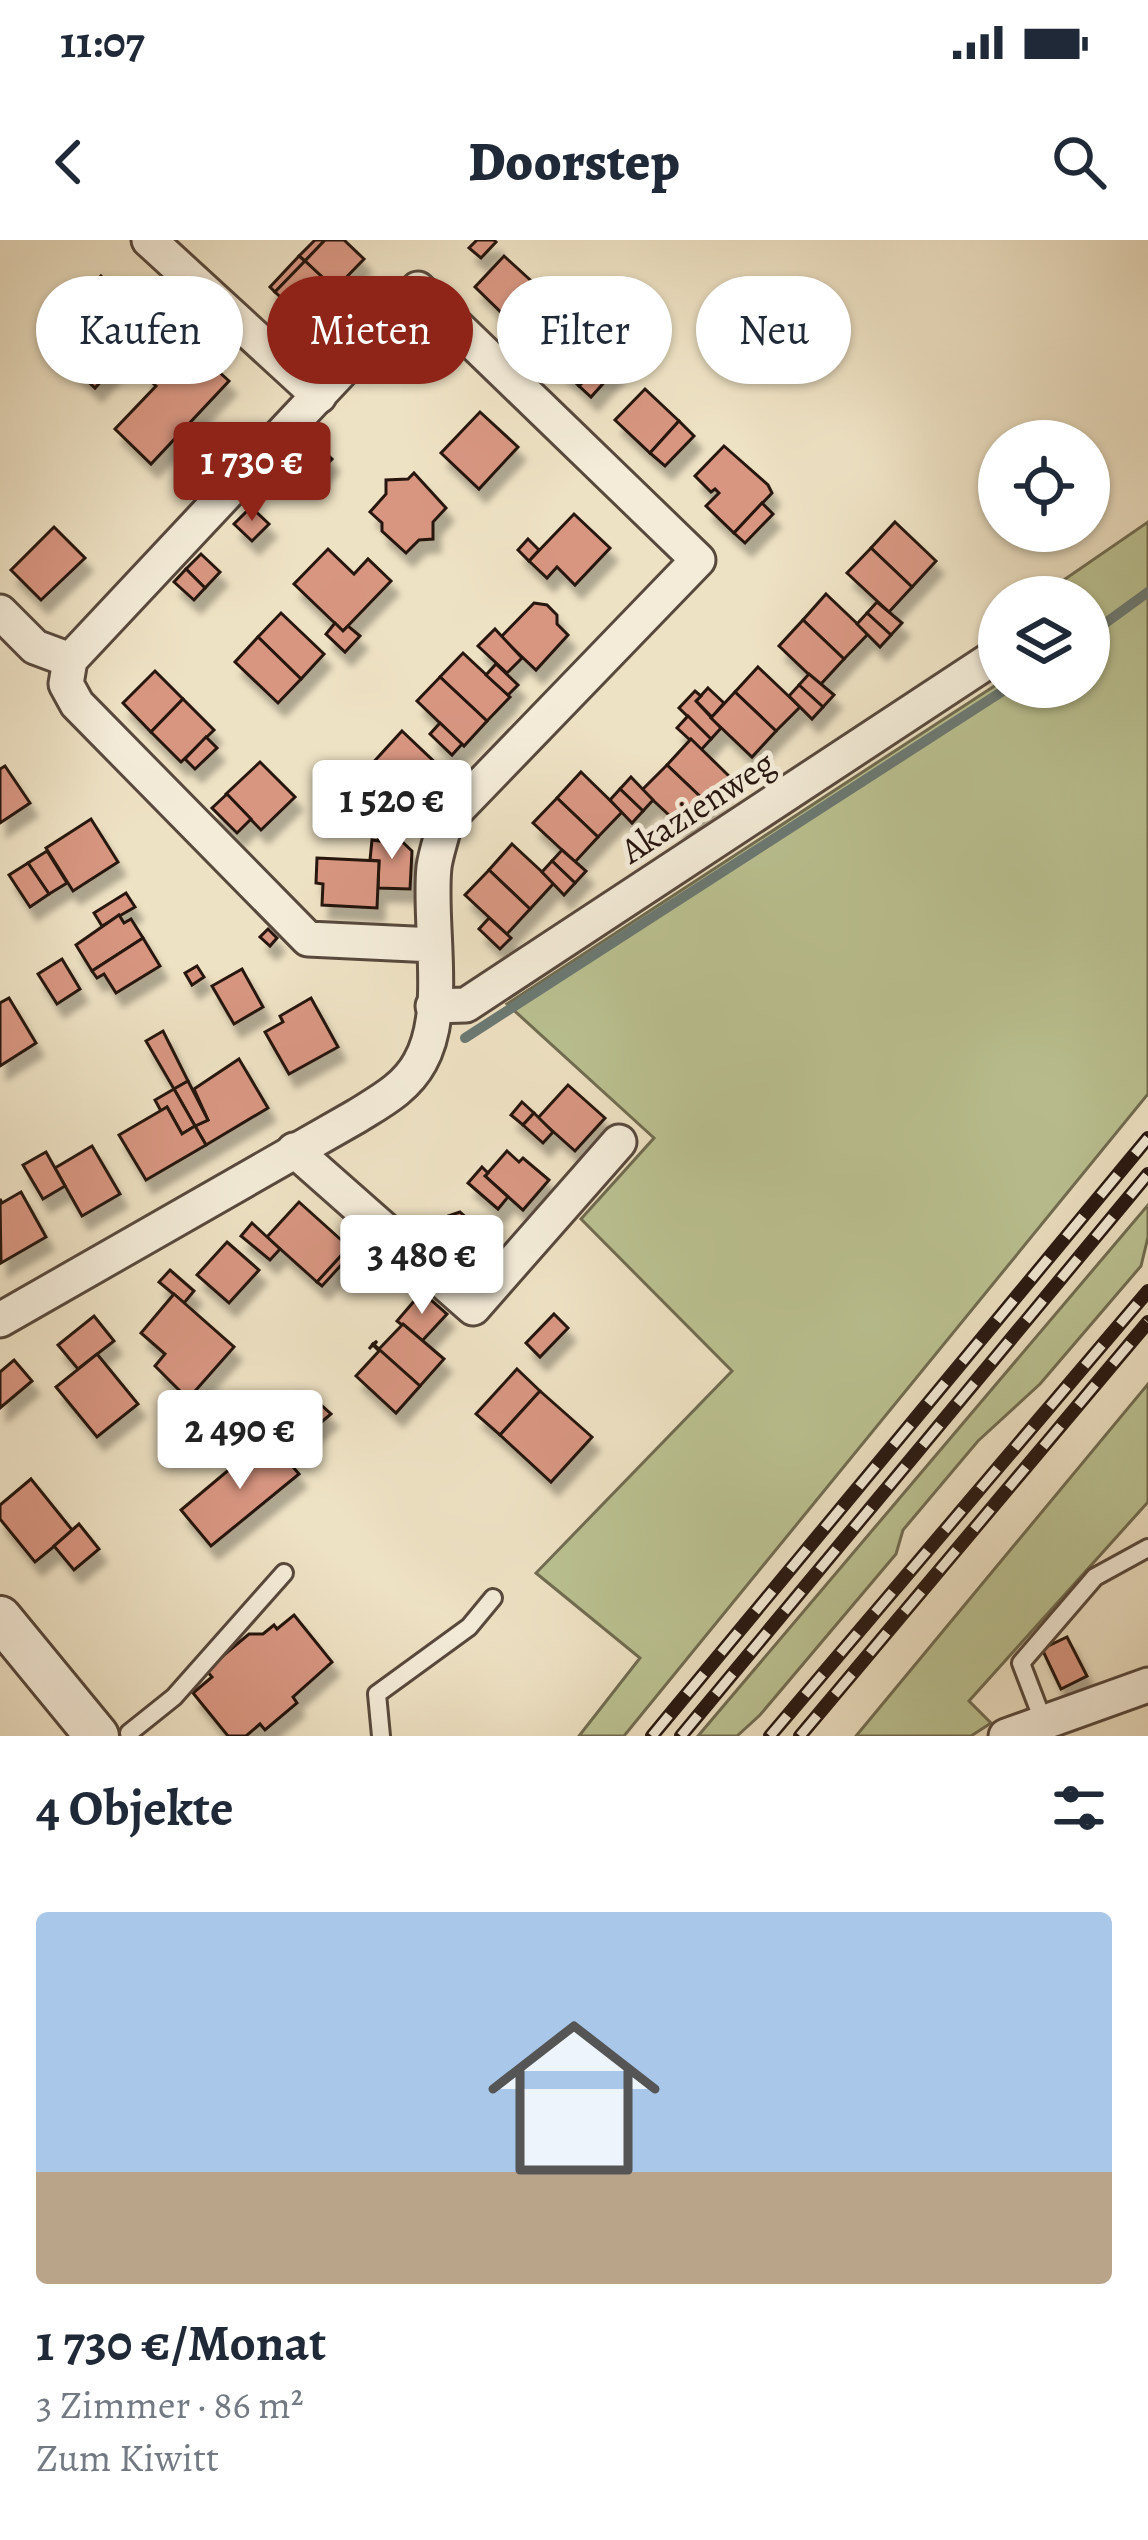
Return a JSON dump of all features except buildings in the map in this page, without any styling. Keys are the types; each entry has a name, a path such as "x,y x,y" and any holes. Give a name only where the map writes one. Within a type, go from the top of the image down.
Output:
{"street":[{"path":"149,240 319,396"},
{"path":"0,1320 376,1105 408,1079 422,1059 433,1006 434,945 434,867 445,822 698,560 418,289 70,660 66,684 77,704 308,939 434,945"},
{"path":"0,613 35,647 70,660"},
{"name":"Akazienweg","path":"433,1006 466,1006 978,668"},
{"path":"293,1150 473,1308 619,1142"},
{"path":"0,1618 113,1735"},
{"path":"1006,1736 1148,1685"}],"lane":[{"path":"1044,1723 1022,1663 1095,1577 1148,1548"},
{"path":"113,1735 174,1696 284,1573"},
{"path":"381,1736 377,1694 470,1627 493,1598"}],"green space":[{"path":"1148,522 1148,1094 624,1736 579,1736 640,1658 536,1573 732,1371 581,1219 654,1138 507,1004 978,697 978,708 1110,708 1110,576 1070,576"},
{"path":"1148,1205 1148,1237 1141,1266 1040,1384 978,1441 903,1530 896,1554 760,1715 737,1736 698,1736"},
{"path":"1148,1384 1148,1502 969,1701 991,1723 971,1736 856,1736"}],"waterway":[{"path":"1110,620 1148,592"},
{"path":"465,1038 978,707"}],"railway":[{"path":"652,1736 1148,1138"},
{"path":"681,1736 1148,1174"},
{"path":"770,1736 1148,1291"},
{"path":"800,1736 1148,1322"}]}
